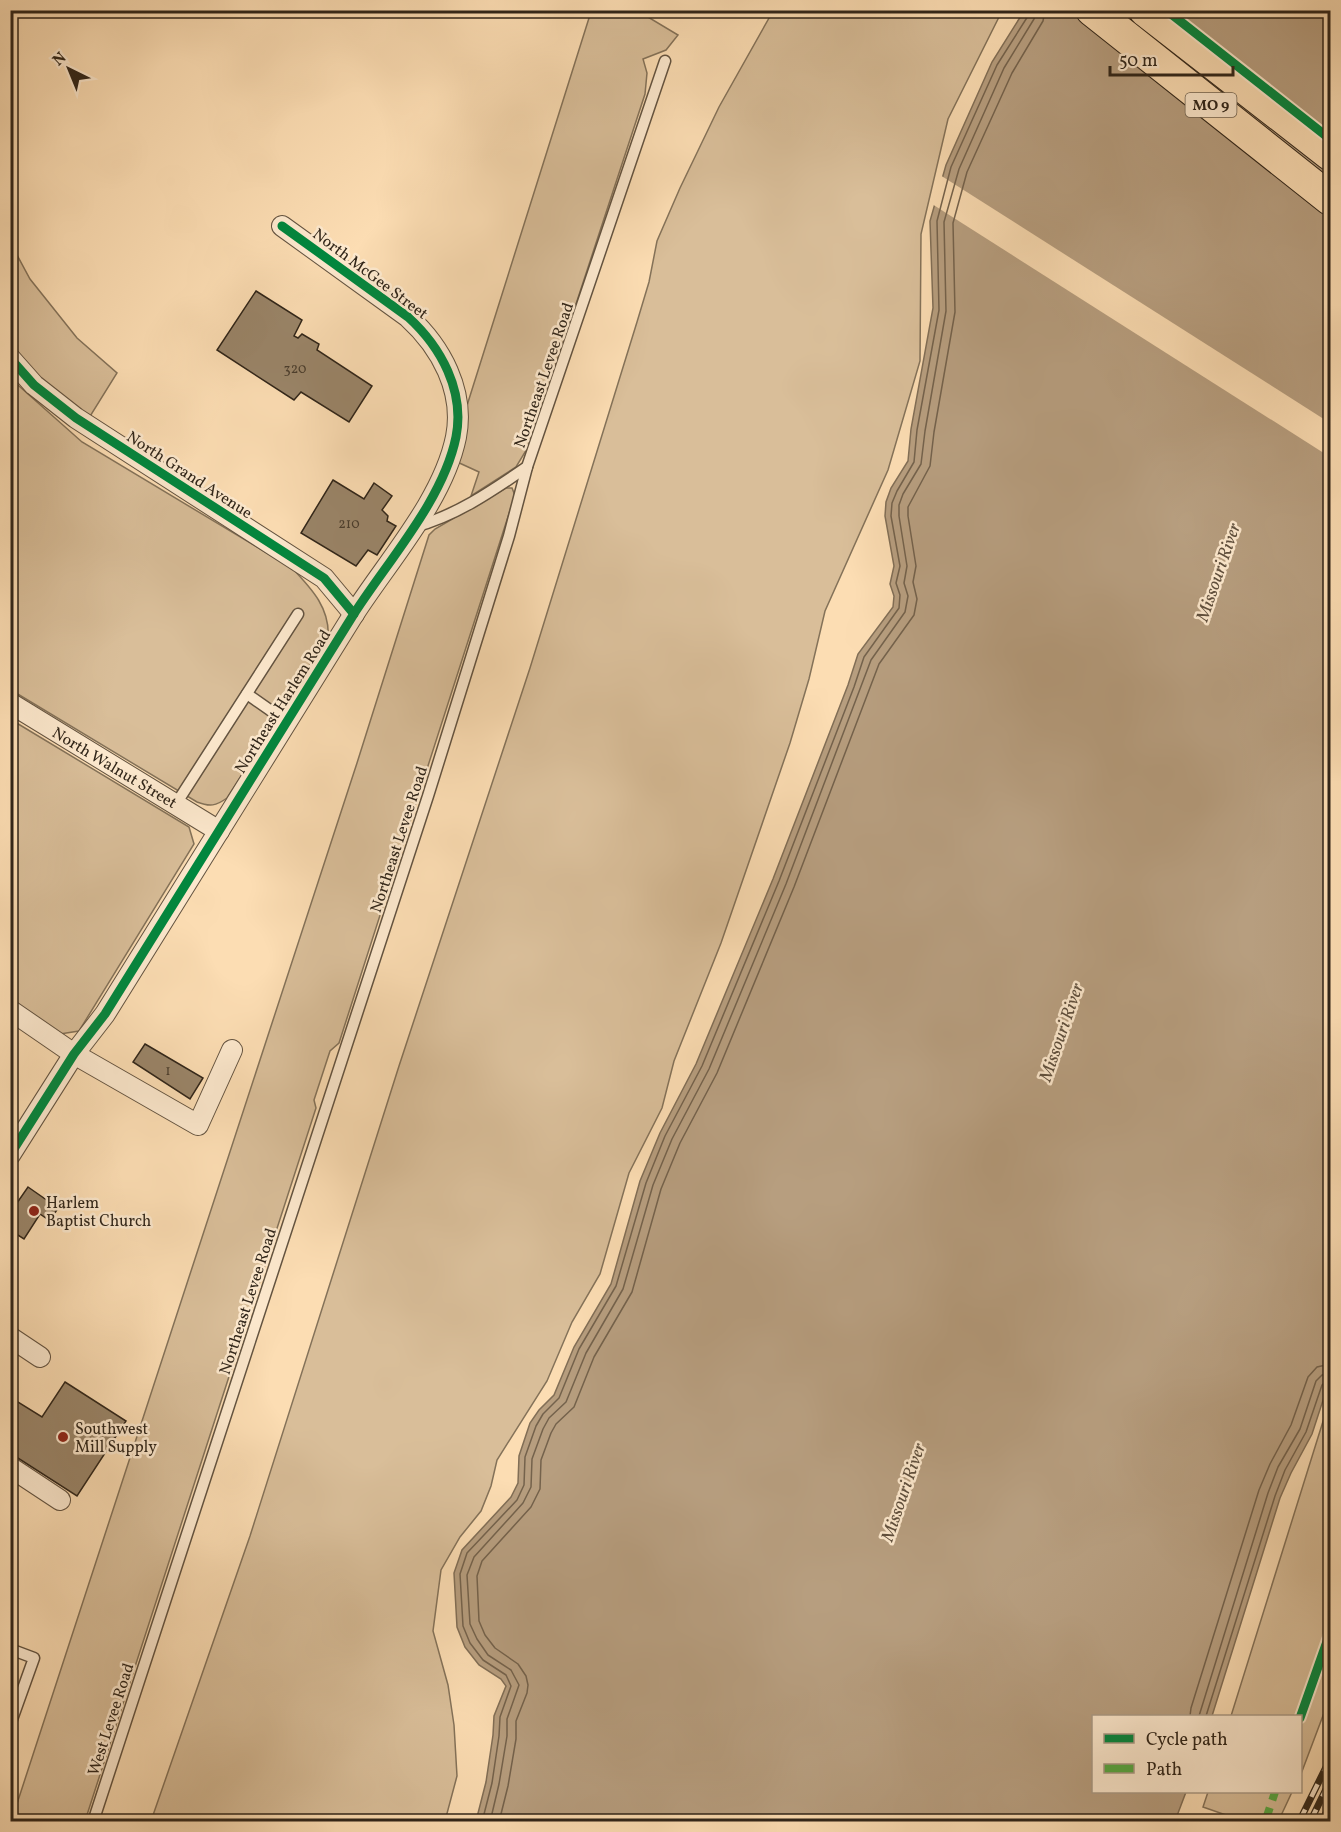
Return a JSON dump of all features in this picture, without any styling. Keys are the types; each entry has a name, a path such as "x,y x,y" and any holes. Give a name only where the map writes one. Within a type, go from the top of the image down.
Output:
{"main road":[{"name":"MO 9","path":"1092,10 1330,199"},
{"name":"MO 9","path":"1145,10 1330,154"}],"street":[{"name":"North McGee Street","path":"282,226 408,316 425,332 438,350"},
{"name":"Northeast Harlem Road","path":"10,1155 74,1054 105,1014 354,614 414,527 442,477 451,457 456,435 457,412 448,369 438,350"},
{"name":"North Grand Avenue","path":"10,358 34,385 76,418 324,578 354,614"},
{"name":"North Walnut Street","path":"10,703 219,831"},
{"path":"10,1010 74,1054 198,1125 232,1050"},
{"path":"10,1337 40,1357"},
{"path":"10,1467 60,1500"}],"lane":[{"name":"Northeast Levee Road","path":"157,1626 428,796 509,536 527,467 665,61"},
{"path":"414,527 440,520 495,489 527,467"},
{"path":"176,804 298,614"},
{"path":"247,694 287,722"},
{"name":"West Levee Road","path":"93,1821 157,1626"},
{"path":"10,1649 34,1658 10,1725"}],"shaded area":[{"path":"578,11 638,11 678,35 666,50 643,59 647,73 645,94 530,444 516,467 471,496 479,472 455,461 464,415 589,18"},
{"path":"773,11 1002,11 948,119 921,234 920,361 888,470 825,611 809,679 790,743 721,943 674,1061 662,1108 629,1173 600,1274 572,1322 547,1381 497,1460 491,1486 481,1511 460,1537 441,1570 433,1631 448,1685 454,1725 457,1776 445,1821 151,1821 250,1536 399,1066 530,668 649,282 657,241 719,107"},
{"path":"10,242 30,279 77,338 117,373 89,418 47,388 11,347"},
{"path":"10,378 82,442 292,568 319,600 326,619 328,640 227,798 220,803 206,805 197,802 11,690"},
{"path":"506,488 512,488 514,498 339,1043 330,1051 314,1100 316,1108 85,1821 11,1822 357,763 429,535 435,529"},
{"path":"10,719 189,827 194,844 79,1031 60,1034 11,1000"},
{"path":"1330,1399 1330,1697 1302,1771 1302,1715 1231,1715"},
{"path":"1208,1793 1292,1793 1278,1822 1243,1821 1203,1807"}],"water":[{"name":"Missouri River","path":"1024,11 1330,11 1330,1379 1312,1434 1280,1498 1212,1715 1092,1715 1092,1793 1186,1793 1175,1821 476,1821 486,1782 494,1716 506,1686 501,1679 479,1665 465,1647 457,1627 454,1573 462,1550 511,1497 518,1483 519,1456 530,1423 554,1395 574,1347 611,1284 640,1181 660,1133 696,1064 773,879 858,654 893,607 894,596 890,584 894,566 885,516 886,502 891,488 908,461 911,429 933,308 930,221 946,165 992,62"}],"pier":[{"path":"940,175 1330,423 1330,457 932,204"}],"building":[{"path":"256,291 302,320 294,336 298,338 302,334 319,344 317,350 372,386 349,422 301,392 294,400 217,350"},
{"path":"333,480 364,499 374,483 392,496 382,510 388,516 387,521 396,526 377,555 368,550 356,566 301,533"},
{"path":"145,1044 203,1078 190,1099 133,1062"},
{"name":"Harlem Baptist Church","path":"28,1187 58,1208 50,1221 40,1214 24,1239 10,1230 10,1213"},
{"name":"Southwest Mill Supply","path":"65,1382 126,1421 77,1496 10,1453 10,1397 42,1417"}],"railway":[{"path":"1299,1822 1330,1759"},
{"path":"1310,1822 1330,1781"},
{"path":"1322,1822 1330,1804"}],"marked path":[{"path":"1265,1822 1275,1793"}],"cycle path":[{"path":"1166,10 1330,139"},
{"path":"10,1155 74,1054 105,1014 352,617 412,531 439,485 449,461 456,437 457,403 448,371 431,342 408,317 282,226"},
{"path":"10,358 34,385 76,418 324,578 354,614"},
{"path":"1301,1715 1330,1633"}],"place":[{"name":"Harlem Baptist Church","path":"34,1211"},
{"name":"Southwest Mill Supply","path":"63,1437"}]}
